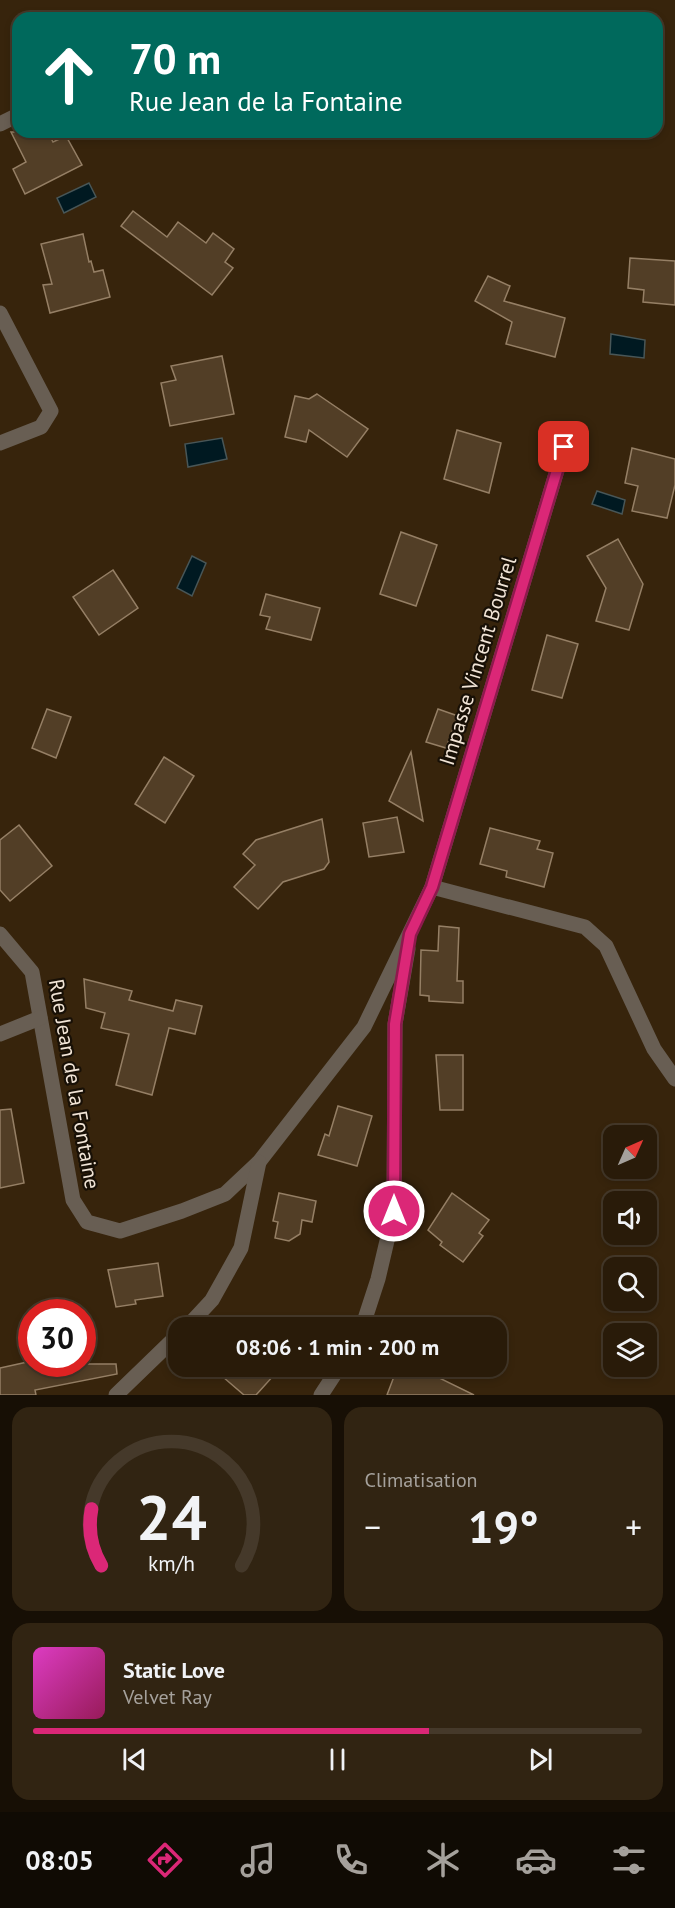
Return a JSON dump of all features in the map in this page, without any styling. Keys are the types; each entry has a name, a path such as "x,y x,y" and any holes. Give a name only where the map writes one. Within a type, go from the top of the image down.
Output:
{"street":[{"path":"0,313 51,411 41,427 0,443"},
{"name":"Impasse Vincent Bourrel","path":"432,887 564,447"},
{"path":"432,887 585,927 606,946 654,1049 675,1079"},
{"name":"Rue Jean de la Fontaine","path":"0,934 32,972 73,1200 87,1222 120,1231 225,1194 259,1162 364,1026 432,887"},
{"path":"366,1317 378,1279 394,1211 395,1024 410,934"},
{"path":"0,1034 40,1018"},
{"path":"196,1317 212,1300 241,1248 259,1162"},
{"path":"116,1395 168,1345"},
{"path":"321,1395 333,1377"}],"water":[{"path":"89,183 96,197 64,213 57,198"},
{"path":"611,334 645,340 644,358 610,354"},
{"path":"222,438 227,459 188,467 185,444"},
{"path":"597,491 625,500 622,514 592,504"},
{"path":"192,556 206,563 192,596 177,588"}],"building":[{"path":"14,138 51,138 53,142 67,138 82,165 25,194 13,169 26,162"},
{"path":"133,211 167,237 178,222 206,243 213,233 234,249 225,262 233,268 212,295 121,226"},
{"path":"83,234 89,262 91,261 94,272 103,270 110,297 50,313 43,285 52,284 41,244"},
{"path":"630,258 675,261 675,305 643,302 644,290 628,288"},
{"path":"488,276 510,286 504,301 565,318 555,357 506,344 512,322 475,301"},
{"path":"222,356 234,414 170,426 161,383 176,380 171,366"},
{"path":"317,394 368,429 347,457 309,430 306,442 285,437 295,396 309,399"},
{"path":"457,430 501,443 489,493 444,479"},
{"path":"632,448 675,459 675,485 667,518 632,511 638,486 625,483"},
{"path":"401,532 437,545 416,606 380,594"},
{"path":"618,539 643,584 629,630 596,621 606,588 587,556"},
{"path":"113,570 138,608 99,635 73,597"},
{"path":"266,594 320,608 311,640 266,629 270,617 260,615"},
{"path":"547,635 578,644 562,698 532,690"},
{"path":"47,709 71,717 56,758 32,748"},
{"path":"438,709 458,716 446,748 426,742"},
{"path":"411,752 423,821 389,801"},
{"path":"164,757 194,776 165,823 135,804"},
{"path":"397,817 404,852 369,857 363,823"},
{"path":"322,819 329,862 324,869 283,882 258,909 234,887 255,865 243,854 256,840"},
{"path":"19,825 52,866 10,901 0,890 0,840"},
{"path":"490,828 540,841 537,849 553,853 544,887 506,877 507,871 480,864"},
{"path":"439,926 459,928 457,981 463,981 463,1003 429,1001 429,996 420,995 421,950 438,951"},
{"path":"84,979 132,991 129,1000 173,1011 176,1000 202,1006 195,1034 169,1028 152,1095 116,1085 129,1034 101,1028 105,1013 86,1008"},
{"path":"436,1055 463,1055 463,1110 440,1110"},
{"path":"338,1106 372,1116 357,1166 318,1155 325,1134 329,1136"},
{"path":"11,1109 24,1183 0,1188 0,1110"},
{"path":"279,1193 316,1201 312,1222 302,1220 300,1234 289,1241 275,1238 278,1222 273,1221"},
{"path":"452,1193 489,1220 479,1233 483,1236 463,1262 440,1245 442,1242 428,1230"},
{"path":"158,1263 163,1296 135,1300 136,1304 116,1307 108,1270"},
{"path":"18,1364 18,1377 96,1377 96,1364 116,1364 117,1374 35,1390 36,1395 0,1395 0,1368"},
{"path":"223,1377 272,1377 256,1395 244,1395"},
{"path":"394,1377 437,1377 474,1395 387,1395"}],"route":[{"path":"394,1211 395,1024 410,934 432,887 564,447"}]}
